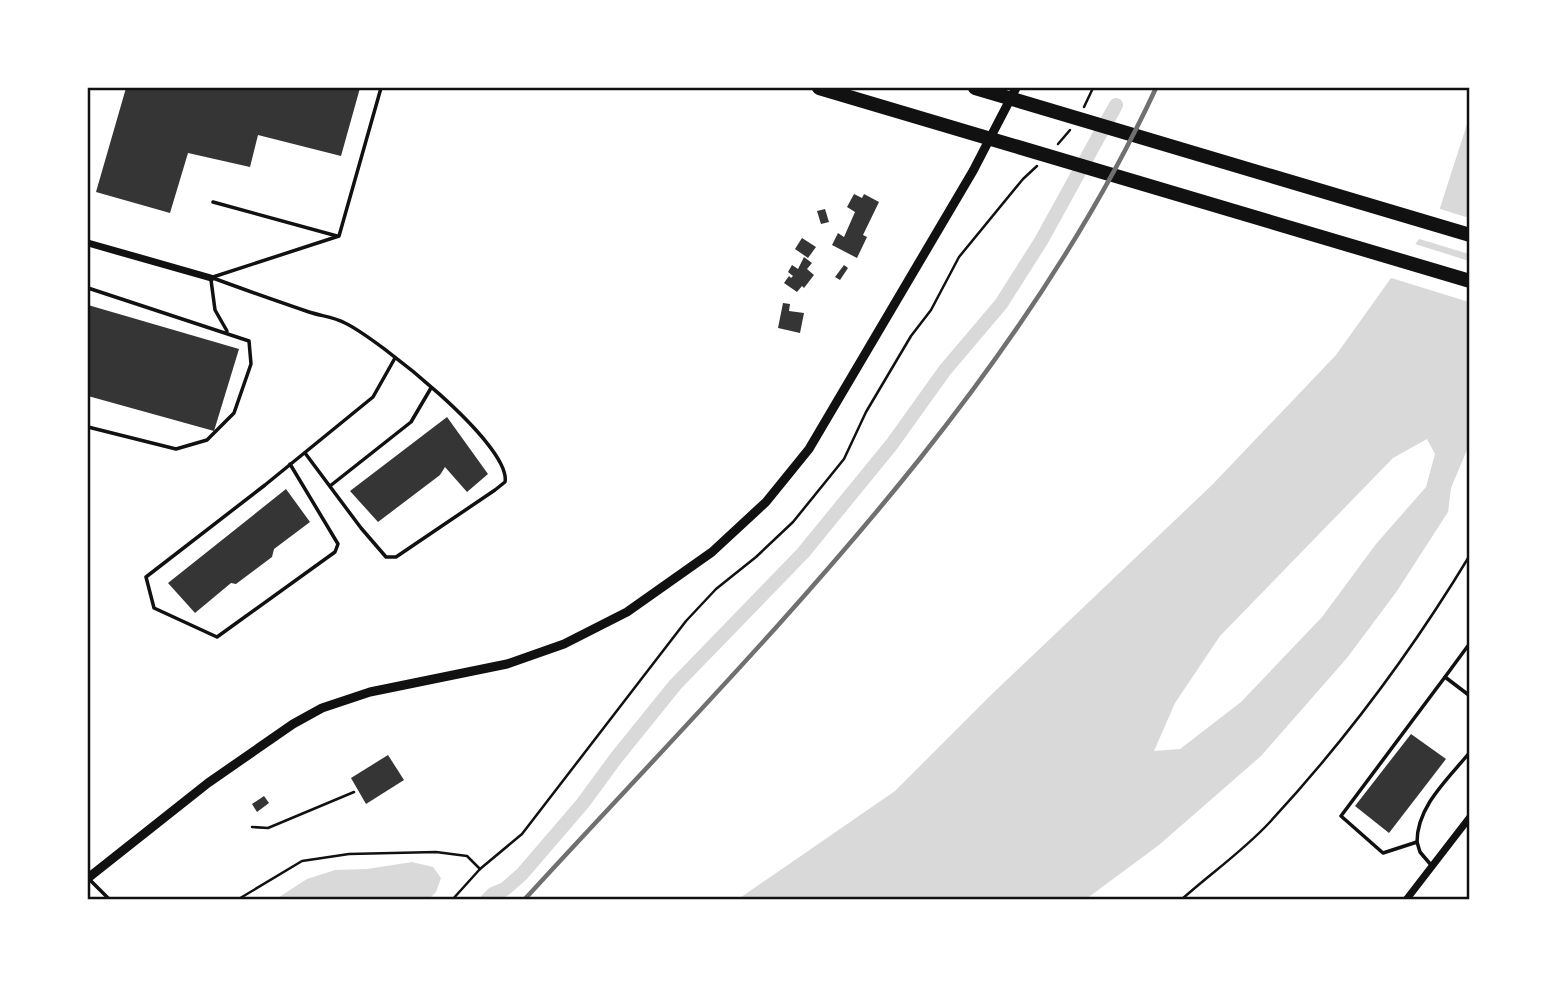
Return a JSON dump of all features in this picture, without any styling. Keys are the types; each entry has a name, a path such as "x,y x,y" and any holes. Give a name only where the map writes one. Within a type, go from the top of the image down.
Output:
{"highway":[{"path":"819,88 1469,281"},
{"path":"975,88 1469,236"}],"street":[{"path":"88,877 208,783 293,724 322,708 370,692 507,664 564,644 627,612 712,552 766,502 809,449 967,183 1016,88"},
{"path":"88,243 211,278"},
{"path":"1406,900 1469,817"}],"lane":[{"path":"339,236 381,88"},
{"path":"214,202 339,236"},
{"path":"211,278 339,236"},
{"path":"211,278 215,310 228,333"},
{"path":"211,278 344,322 395,358 476,427 502,463 506,475 505,482 396,557 386,557 304,452"},
{"path":"88,288 249,341 251,364 234,412 207,440 176,449 88,427"},
{"path":"290,464 338,544 335,552 217,637 154,608 146,577 373,397 395,358"},
{"path":"330,486 411,422 431,388"},
{"path":"1417,842 1383,853 1341,817 1469,643"},
{"path":"1445,677 1469,696"},
{"path":"1432,866 1420,852 1417,842 1418,826 1425,808 1469,752"},
{"path":"88,877 110,900"}],"path":[{"path":"1083,110 1093,88"},
{"path":"1053,149 1070,131"},
{"path":"452,900 480,869 522,834 686,621 716,589 756,557 793,522 845,459 866,412 911,336 931,310 959,257 1023,179 1038,165"},
{"path":"1181,900 1268,824 1370,704 1431,619 1469,555"},
{"path":"252,827 268,828 354,793"},
{"path":"237,900 302,861 349,853 436,852 467,856 480,869"}],"shaded area":[{"path":"1469,118 1469,445 1451,488 1448,512 1397,591 1347,658 1261,756 1159,845 1086,899 737,900 895,791 992,694 1212,485 1336,355 1439,211","holes":["1427,439 1435,454 1426,487 1376,544 1322,617 1241,702 1180,749 1154,751 1175,703 1220,636 1393,458"]},
{"path":"412,862 433,867 441,878 436,892 429,899 276,899 307,879 335,870 367,869"}],"pier":[{"path":"1437,208 1469,218 1469,254 1416,238"},
{"path":"1412,243 1469,261 1469,302 1388,277"}],"building":[{"path":"126,88 360,88 341,156 258,135 250,167 188,153 170,213 96,192"},
{"path":"854,194 862,198 864,194 879,202 863,235 867,237 857,258 832,245 838,233 844,237 855,212 847,207"},
{"path":"825,209 829,222 821,224 817,211"},
{"path":"802,238 816,247 808,258 795,249"},
{"path":"804,257 812,263 807,269 814,275 804,288 802,286 797,292 784,283 789,276 793,276 788,272 792,265 798,269"},
{"path":"844,265 848,268 840,280 835,277"},
{"path":"783,303 790,304 789,311 804,313 800,333 778,328"},
{"path":"88,305 239,349 214,431 88,396"},
{"path":"447,417 488,474 467,492 445,467 440,475 378,522 350,491"},
{"path":"286,489 310,522 274,549 272,557 236,584 231,583 195,613 168,583"},
{"path":"1411,734 1446,759 1389,833 1355,806"},
{"path":"388,755 404,780 366,804 351,778"},
{"path":"264,796 269,803 257,812 252,804"}],"waterway":[{"path":"487,900 522,874 583,803 675,685 803,553 892,444 945,370 1001,304 1041,241 1116,105"}],"railway":[{"path":"524,900 787,615 872,517 953,416 1028,312 1096,203 1156,88"}]}
